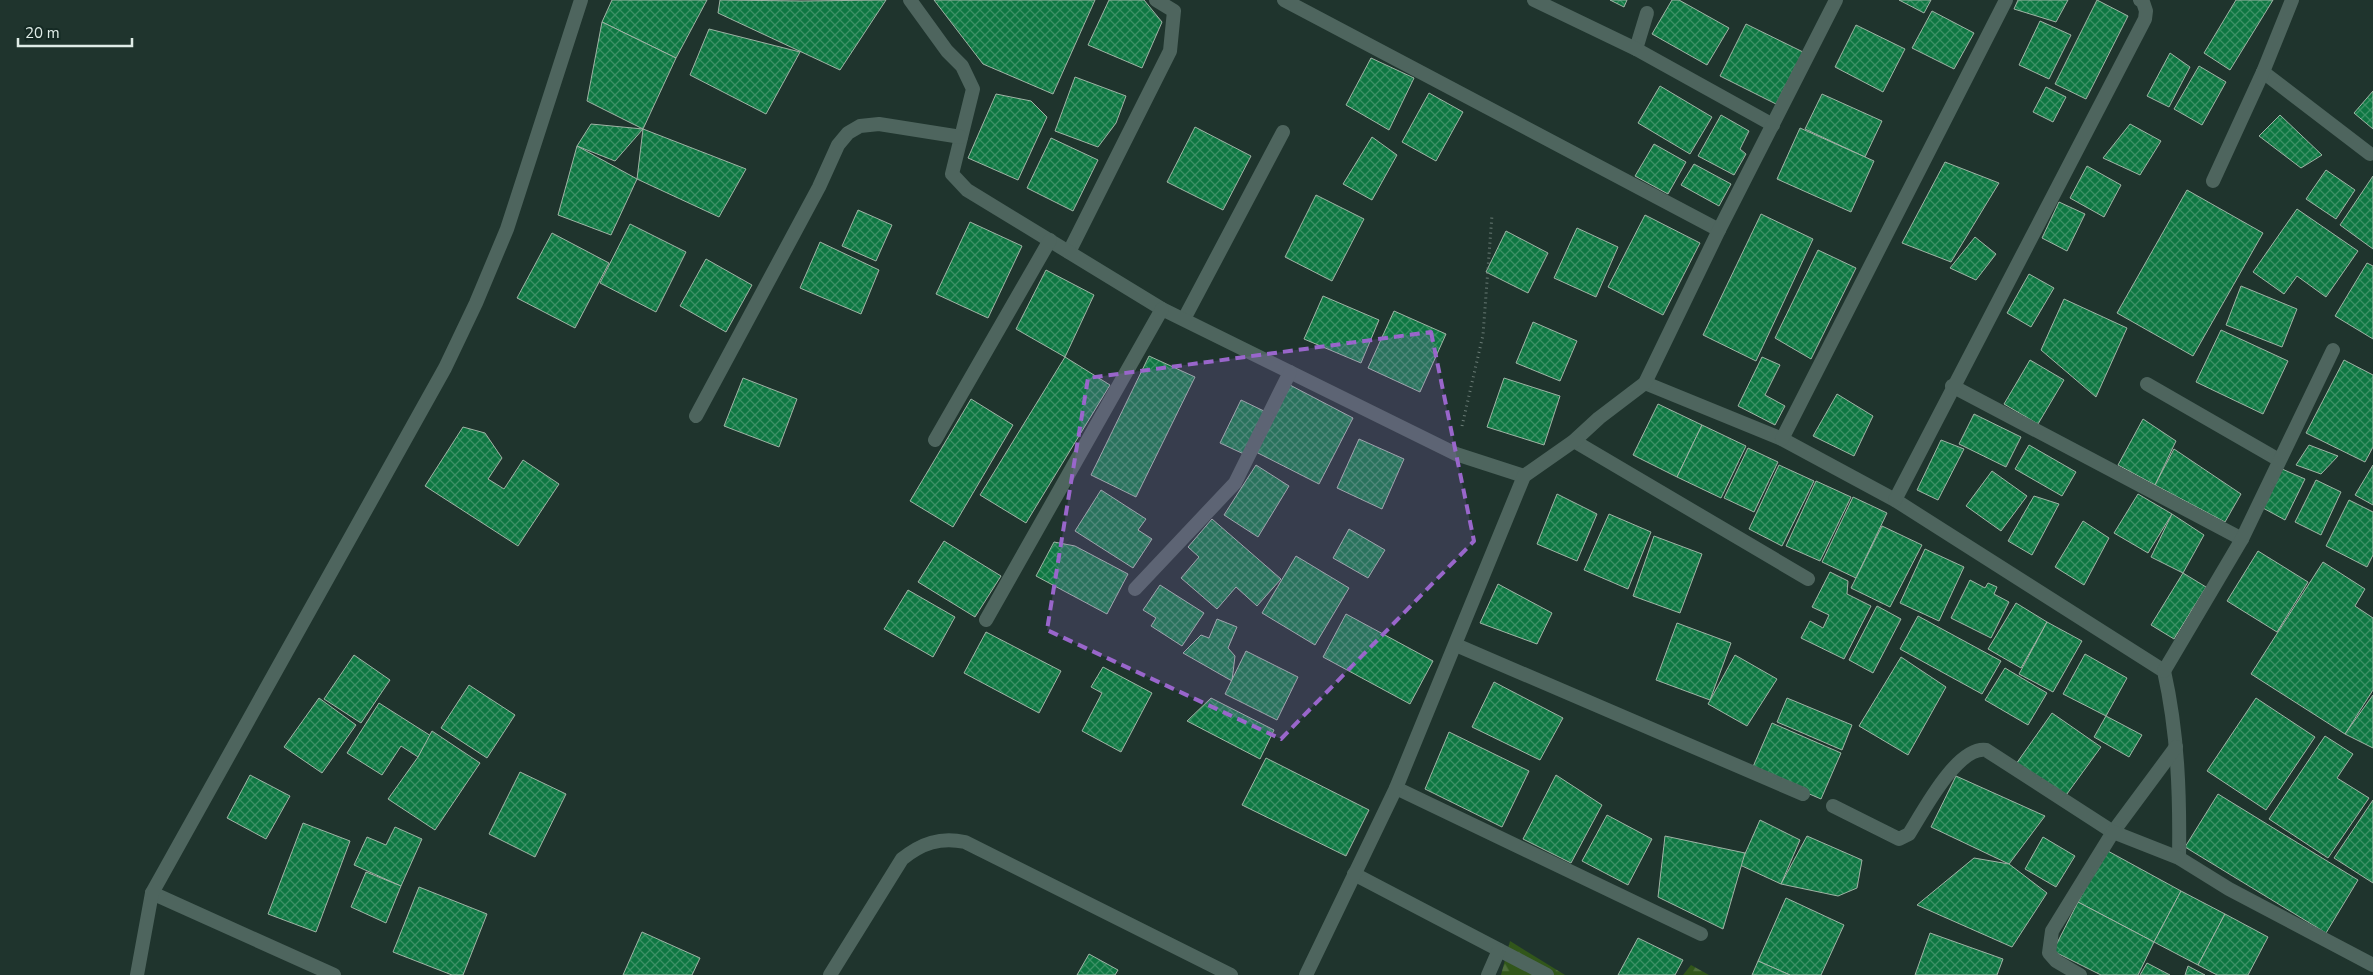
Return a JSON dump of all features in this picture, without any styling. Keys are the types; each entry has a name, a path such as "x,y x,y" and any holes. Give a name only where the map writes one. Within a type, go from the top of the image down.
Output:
{"street":[{"path":"137,975 152,893 453,352 507,229 581,0"},
{"path":"910,0 947,51 962,66 973,89 952,174 967,190 1162,308 1456,454 1524,476"},
{"path":"1069,252 1170,51 1174,11 1156,0"},
{"path":"1284,0 1719,230"},
{"path":"1534,0 1636,50 1773,125"},
{"path":"1306,975 1396,788 1524,476 1574,441 1599,418 1645,383 1719,230 1836,0"},
{"path":"1782,439 2006,0"},
{"path":"1895,500 1952,386 2145,19 2144,2 2140,0"},
{"path":"2213,180 2263,72 2292,0"},
{"path":"1636,50 1647,13"},
{"path":"2263,72 2370,154"},
{"path":"696,416 819,187 838,145 848,133 860,126 879,124 961,137"},
{"path":"1184,319 1283,132"},
{"path":"935,440 1050,240"},
{"path":"986,620 1162,308"},
{"path":"2179,858 2180,792 2176,747 2164,671 2242,539 2333,350"},
{"path":"1135,588 1235,483 1290,372"},
{"path":"1645,383 1782,439 1895,500 2164,671"},
{"path":"2147,384 2280,460"},
{"path":"1952,386 2242,539"},
{"path":"1574,441 1808,579"},
{"path":"1456,645 1803,794"},
{"path":"2080,975 2056,961 2049,953 2052,931 2113,832 2176,747"},
{"path":"1833,806 1899,839 1909,834 1942,782 1967,754 1978,749 1986,750 2113,832 2179,858 2229,889 2373,965"},
{"path":"1396,788 1701,934"},
{"path":"830,975 902,859 916,848 947,839 965,842 1231,975"},
{"path":"1354,874 1547,975"},
{"path":"152,893 334,975"},
{"path":"1488,975 1499,950"}],"path":[{"path":"1456,454 1482,335 1492,215"}],"highlighted area":[{"path":"1431,332 1474,541 1281,739 1047,630 1088,378"}],"green space":[{"path":"1510,941 1565,975 1501,975"},
{"path":"1691,965 1709,975 1683,975"}],"building":[{"path":"612,0 707,0 676,58 602,22"},
{"path":"720,0 886,0 840,70 718,13"},
{"path":"934,0 1095,0 1053,94 983,64"},
{"path":"1109,0 1144,0 1162,22 1142,68 1088,45"},
{"path":"1610,0 1627,0 1624,7"},
{"path":"1672,0 1679,0 1729,28 1707,65 1652,34"},
{"path":"1899,0 1931,0 1924,13"},
{"path":"2018,0 2068,0 2056,22 2014,9"},
{"path":"2097,0 2128,16 2086,99 2055,84"},
{"path":"2236,0 2273,0 2230,70 2204,53"},
{"path":"1932,11 1974,33 1954,69 1912,48"},
{"path":"2040,21 2071,35 2049,79 2019,65"},
{"path":"602,22 676,58 643,129 587,101"},
{"path":"1746,24 1803,52 1776,104 1720,76"},
{"path":"1856,25 1905,49 1883,92 1835,67"},
{"path":"709,29 800,52 766,114 690,75"},
{"path":"2170,53 2190,67 2169,107 2147,96"},
{"path":"1371,58 1414,78 1389,130 1346,105"},
{"path":"2199,66 2226,82 2202,125 2174,109"},
{"path":"1075,77 1126,96 1116,123 1098,147 1055,131"},
{"path":"1660,86 1712,117 1690,154 1638,123"},
{"path":"2046,87 2066,97 2053,122 2033,112"},
{"path":"2373,91 2373,129 2354,113"},
{"path":"1429,93 1463,112 1436,161 1402,142"},
{"path":"996,94 1031,101 1047,117 1018,180 968,158"},
{"path":"1822,94 1882,121 1865,157 1805,129"},
{"path":"1721,115 1749,131 1740,149 1746,154 1734,175 1698,156"},
{"path":"2280,115 2322,155 2301,168 2259,136"},
{"path":"591,124 643,129 615,161 577,146"},
{"path":"2130,124 2161,141 2140,175 2103,158"},
{"path":"1195,127 1251,156 1223,210 1167,182"},
{"path":"1800,128 1874,161 1851,212 1777,179"},
{"path":"643,129 746,169 719,217 637,179"},
{"path":"1372,137 1397,155 1372,200 1343,184"},
{"path":"1051,138 1098,160 1073,211 1027,188"},
{"path":"1654,144 1686,162 1668,194 1635,176"},
{"path":"577,146 637,179 611,235 558,215"},
{"path":"1945,162 1999,183 1951,262 1902,243"},
{"path":"1694,164 1731,184 1719,206 1681,185"},
{"path":"2087,166 2121,185 2104,217 2070,198"},
{"path":"2326,170 2355,190 2336,219 2306,199"},
{"path":"2373,176 2373,249 2340,225"},
{"path":"2187,190 2263,233 2193,356 2117,313"},
{"path":"1316,195 1364,219 1332,281 1285,257"},
{"path":"2059,202 2085,214 2067,251 2042,238"},
{"path":"2297,209 2358,251 2326,297 2297,276 2284,294 2253,272"},
{"path":"858,210 892,225 876,261 842,246"},
{"path":"1761,214 1813,239 1756,361 1703,335"},
{"path":"1645,215 1700,243 1663,315 1608,287"},
{"path":"970,222 1022,246 988,318 936,294"},
{"path":"630,224 686,252 656,312 600,283"},
{"path":"1577,228 1618,247 1596,297 1554,278"},
{"path":"1506,231 1548,253 1528,293 1486,272"},
{"path":"552,233 609,263 575,328 517,298"},
{"path":"1975,237 1996,254 1976,280 1950,268"},
{"path":"820,242 879,270 861,314 800,288"},
{"path":"1818,250 1856,268 1811,359 1775,338"},
{"path":"706,259 752,285 726,332 680,306"},
{"path":"2367,263 2373,266 2373,339 2335,316"},
{"path":"1046,270 1094,295 1065,357 1016,329"},
{"path":"2029,274 2054,288 2031,327 2007,313"},
{"path":"2241,286 2297,309 2282,347 2226,325"},
{"path":"1323,296 1379,320 1361,363 1304,339"},
{"path":"2064,299 2127,328 2096,397 2041,350"},
{"path":"1394,311 1446,334 1420,392 1368,368"},
{"path":"1533,322 1577,341 1560,381 1516,363"},
{"path":"2221,330 2288,361 2263,414 2196,382"},
{"path":"1149,356 1195,377 1136,497 1091,475"},
{"path":"1065,357 1110,385 1026,523 980,495"},
{"path":"1762,357 1780,365 1765,395 1785,406 1775,425 1738,406"},
{"path":"2030,360 2064,380 2038,424 2004,404"},
{"path":"2344,360 2373,375 2373,447 2365,462 2306,433"},
{"path":"743,378 797,399 779,447 724,426"},
{"path":"1504,378 1560,396 1544,445 1487,427"},
{"path":"1288,384 1353,418 1319,484 1254,451"},
{"path":"1837,394 1873,416 1854,456 1813,436"},
{"path":"971,399 1013,425 953,527 910,501"},
{"path":"1241,400 1266,412 1246,455 1220,443"},
{"path":"1658,404 1702,425 1677,477 1633,455"},
{"path":"1974,414 2021,437 2006,467 1959,444"},
{"path":"2143,419 2176,441 2155,485 2118,465"},
{"path":"1702,425 1746,446 1721,498 1677,477"},
{"path":"463,427 485,433 502,458 488,479 504,489 523,460 559,484 518,546 425,486"},
{"path":"1359,439 1404,459 1382,509 1337,488"},
{"path":"1941,440 1964,449 1938,500 1917,490"},
{"path":"2029,445 2076,472 2062,496 2015,469"},
{"path":"2309,445 2338,456 2321,474 2296,465"},
{"path":"1748,448 1778,462 1754,512 1724,498"},
{"path":"2174,449 2241,494 2225,522 2155,485"},
{"path":"1256,465 1289,486 1258,537 1224,515"},
{"path":"1779,465 1814,481 1782,546 1749,529"},
{"path":"2373,465 2373,505 2355,495"},
{"path":"2282,469 2305,479 2285,520 2263,508"},
{"path":"1992,471 2027,496 2001,531 1966,506"},
{"path":"2316,480 2341,492 2321,535 2295,522"},
{"path":"1816,481 1851,497 1820,561 1786,546"},
{"path":"1101,490 1146,519 1138,530 1152,539 1133,568 1075,531"},
{"path":"1557,494 1597,514 1577,561 1537,544"},
{"path":"2138,494 2172,514 2148,553 2114,533"},
{"path":"2034,496 2059,504 2032,555 2008,541"},
{"path":"1853,497 1887,513 1856,578 1822,562"},
{"path":"2349,500 2373,512 2373,555 2367,567 2326,546"},
{"path":"1609,514 1651,532 1628,589 1584,570"},
{"path":"2172,514 2204,535 2183,573 2151,557"},
{"path":"1212,519 1281,579 1257,606 1236,587 1217,609 1181,578 1199,557 1188,547"},
{"path":"2083,521 2109,538 2084,585 2055,567"},
{"path":"1882,526 1922,545 1890,607 1851,588"},
{"path":"1349,529 1385,550 1368,578 1333,558"},
{"path":"1654,536 1702,554 1680,613 1633,596"},
{"path":"944,541 1001,576 975,617 918,582"},
{"path":"1054,542 1075,546 1128,574 1107,614 1036,576"},
{"path":"1925,549 1964,567 1939,621 1900,603"},
{"path":"2258,551 2308,582 2277,632 2227,601"},
{"path":"1296,556 1349,588 1315,645 1262,613"},
{"path":"2323,562 2365,589 2355,606 2373,618 2373,690 2345,734 2251,674"},
{"path":"1830,572 1848,581 1847,594 1871,606 1844,659 1801,638 1810,621 1823,628 1829,615 1812,607"},
{"path":"2183,573 2206,587 2174,639 2151,625"},
{"path":"1970,580 1985,588 1988,583 1997,587 1994,594 2009,602 1991,638 1951,618"},
{"path":"1498,584 1552,613 1537,644 1480,623"},
{"path":"1160,585 1204,613 1182,646 1151,626 1156,618 1143,610"},
{"path":"908,590 955,617 933,657 884,629"},
{"path":"2016,603 2047,622 2021,668 1988,649"},
{"path":"1877,606 1901,619 1873,673 1849,660"},
{"path":"1346,614 1433,661 1410,704 1323,657"},
{"path":"1918,616 2001,661 1982,694 1900,649"},
{"path":"1217,619 1237,627 1228,648 1235,656 1232,681 1183,653 1201,635 1209,638"},
{"path":"2047,622 2082,641 2053,692 2019,674"},
{"path":"1677,623 1731,643 1710,700 1656,680"},
{"path":"986,632 1061,671 1039,713 964,673"},
{"path":"1246,651 1298,677 1277,720 1225,694"},
{"path":"2085,654 2127,678 2106,716 2063,694"},
{"path":"354,655 390,680 361,723 324,699"},
{"path":"1735,655 1777,679 1747,726 1708,704"},
{"path":"1901,657 1946,687 1908,755 1859,726"},
{"path":"1103,667 1152,693 1121,752 1082,731 1102,693 1091,687"},
{"path":"2005,668 2047,693 2028,725 1985,700"},
{"path":"1494,682 1563,718 1540,760 1472,727"},
{"path":"469,685 515,715 487,758 441,728"},
{"path":"2373,695 2373,748 2345,734"},
{"path":"319,698 356,725 322,773 284,747"},
{"path":"1211,698 1274,730 1260,759 1187,721"},
{"path":"1787,698 1852,725 1842,750 1777,722"},
{"path":"2256,698 2315,737 2266,810 2207,771"},
{"path":"379,703 431,736 418,757 401,746 382,775 347,753"},
{"path":"2052,713 2101,747 2064,798 2016,764"},
{"path":"2106,716 2142,735 2129,757 2094,737"},
{"path":"1772,723 1841,753 1821,799 1752,769"},
{"path":"432,731 480,763 435,830 388,799 418,757"},
{"path":"1449,732 1529,771 1502,827 1425,789"},
{"path":"2325,736 2353,754 2337,778 2369,798 2328,858 2269,819"},
{"path":"1266,758 1369,810 1346,856 1242,805"},
{"path":"520,772 566,794 535,857 489,834"},
{"path":"250,775 290,796 266,839 227,818"},
{"path":"1556,775 1602,805 1571,863 1523,839"},
{"path":"1956,776 2045,816 2009,864 1931,827"},
{"path":"2218,794 2358,880 2326,933 2185,847"},
{"path":"2373,800 2373,883 2334,858"},
{"path":"1607,815 1652,839 1628,885 1582,861"},
{"path":"1760,820 1800,840 1781,884 1740,865"},
{"path":"303,823 350,841 316,932 268,914"},
{"path":"395,827 422,839 401,886 354,865 367,837 386,845"},
{"path":"1665,836 1745,853 1723,929 1658,897"},
{"path":"1807,836 1862,860 1857,888 1838,896 1781,884"},
{"path":"2043,837 2075,856 2056,887 2025,869"},
{"path":"2106,850 2181,891 2154,942 2078,902"},
{"path":"1974,858 2009,864 2047,893 2012,947 1917,905"},
{"path":"366,872 401,886 386,923 351,907"},
{"path":"419,887 487,914 463,975 452,975 393,952"},
{"path":"2181,891 2225,914 2198,965 2154,942"},
{"path":"1786,898 1844,925 1821,975 1790,975 1758,961"},
{"path":"2078,902 2154,942 2138,975 2101,975 2053,951"},
{"path":"2225,914 2268,937 2248,975 2217,975 2198,965"},
{"path":"642,932 700,958 692,975 623,975"},
{"path":"1930,933 2003,959 1997,975 1915,975"},
{"path":"1638,938 1683,960 1675,975 1618,975"},
{"path":"1089,954 1118,970 1115,975 1077,975"},
{"path":"1758,961 1790,975 1752,975"},
{"path":"2147,963 2170,975 2140,975"},
{"path":"2188,966 2205,975 2185,975"}]}
